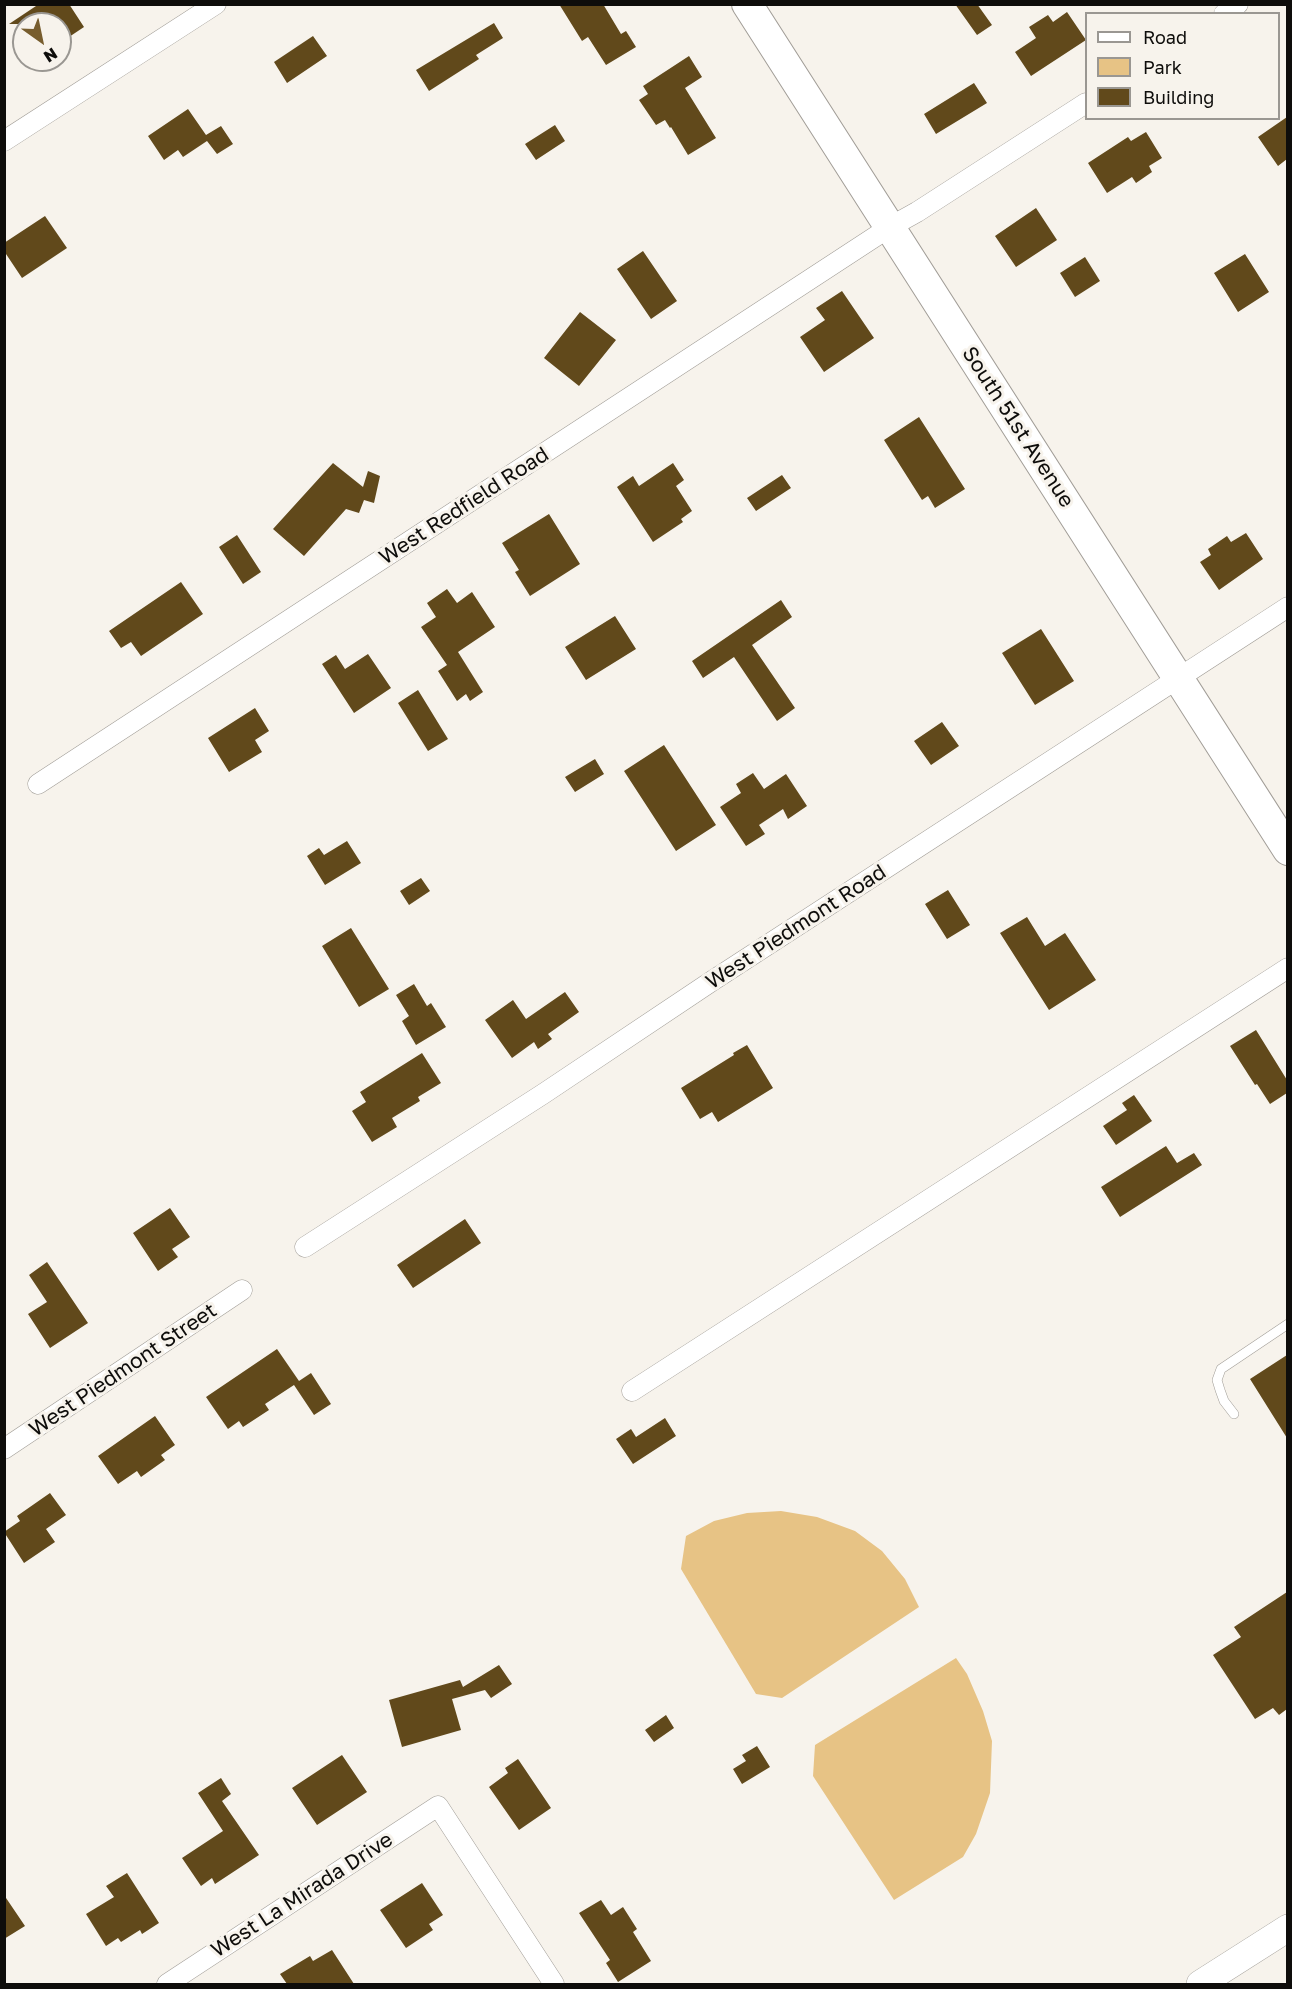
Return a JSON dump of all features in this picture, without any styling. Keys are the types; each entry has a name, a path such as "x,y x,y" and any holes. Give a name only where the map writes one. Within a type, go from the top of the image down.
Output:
{"main road":[{"name":"South 51st Avenue","path":"747,4 1287,850"},
{"path":"1200,1984 1287,1928"}],"street":[{"path":"4,141 216,4"},
{"name":"West Redfield Road","path":"38,784 890,227 1085,104"},
{"name":"West Piedmont Road","path":"305,1247 1287,607"},
{"path":"632,1390 1287,968"},
{"name":"West Piedmont Street","path":"4,1449 242,1290"},
{"name":"West La Mirada Drive","path":"167,1984 438,1806 554,1984"}],"lane":[{"path":"1234,1414 1224,1401 1217,1380 1221,1369 1287,1324"}],"green space":[{"path":"781,1511 817,1517 855,1531 882,1551 905,1579 919,1607 782,1698 756,1694 681,1569 686,1536 714,1521 747,1513"},
{"path":"956,1658 967,1674 983,1711 992,1741 990,1793 976,1834 963,1857 894,1900 813,1776 815,1745"}],"building":[{"path":"39,4 69,4 84,27 72,35 72,12 27,12"},
{"path":"559,4 603,4 621,34 626,31 636,47 606,65 588,37 582,41"},
{"path":"955,4 977,4 992,25 977,35"},
{"path":"1067,12 1085,41 1031,76 1015,52 1036,38 1029,27 1048,15 1053,22"},
{"path":"494,23 503,38 476,55 479,59 429,91 416,70"},
{"path":"313,36 327,56 287,83 274,62"},
{"path":"689,56 702,77 685,88 716,138 688,155 665,120 656,125 639,100 648,94 643,86"},
{"path":"974,83 987,103 936,134 924,114"},
{"path":"188,109 206,135 221,126 233,144 217,154 207,141 183,157 178,150 164,160 148,136"},
{"path":"1287,117 1287,159 1278,166 1258,137"},
{"path":"555,125 565,141 536,160 525,144"},
{"path":"1146,132 1162,158 1149,166 1152,172 1136,183 1132,177 1107,193 1088,163 1128,137 1131,141"},
{"path":"1036,208 1057,240 1016,267 995,236"},
{"path":"45,216 67,248 22,278 4,251 4,243"},
{"path":"643,251 677,301 651,319 617,269"},
{"path":"1245,254 1269,292 1238,312 1214,273"},
{"path":"1085,257 1100,281 1075,297 1060,273"},
{"path":"842,291 874,338 824,372 800,337 825,320 816,308"},
{"path":"580,312 616,340 579,386 544,358"},
{"path":"919,417 965,489 935,508 928,496 922,500 884,440"},
{"path":"333,463 363,487 368,471 380,476 374,503 364,500 359,513 346,509 304,556 273,529"},
{"path":"673,463 684,480 676,486 692,511 681,519 683,522 653,542 617,487 633,476 639,486"},
{"path":"782,475 791,488 756,511 747,498"},
{"path":"549,514 580,564 530,596 515,572 519,570 502,543"},
{"path":"1246,533 1263,559 1219,590 1200,562 1211,555 1208,549 1227,536 1231,542"},
{"path":"237,535 261,572 243,584 219,547"},
{"path":"181,582 203,614 141,656 131,642 121,648 109,631"},
{"path":"447,589 457,603 472,592 495,627 458,652 483,692 470,701 466,694 457,701 438,671 447,665 421,627 436,617 427,603"},
{"path":"781,600 792,617 752,645 795,708 777,721 734,657 703,678 692,661"},
{"path":"615,616 636,649 586,680 565,647"},
{"path":"1041,629 1074,681 1035,705 1002,653"},
{"path":"368,654 391,688 354,713 322,664 336,655 345,669"},
{"path":"418,690 448,739 428,751 398,703"},
{"path":"255,708 269,731 255,740 262,752 229,772 208,738"},
{"path":"942,722 959,746 931,765 914,741"},
{"path":"664,745 716,825 676,851 624,771"},
{"path":"595,759 604,774 575,792 565,777"},
{"path":"753,773 764,789 786,774 807,806 788,819 783,809 759,825 765,834 746,846 720,807 741,793 736,784"},
{"path":"347,841 361,863 325,885 307,856 319,848 324,855"},
{"path":"421,878 430,891 409,905 400,891"},
{"path":"948,890 970,925 947,939 925,904"},
{"path":"1027,917 1045,946 1065,933 1096,980 1049,1010 1000,933"},
{"path":"351,928 389,989 359,1007 322,946"},
{"path":"414,984 427,1006 431,1003 446,1027 416,1045 402,1021 409,1016 396,995"},
{"path":"565,992 579,1012 548,1034 552,1039 538,1049 534,1042 512,1058 485,1020 513,1000 526,1019"},
{"path":"1256,1030 1287,1080 1287,1093 1270,1104 1230,1046"},
{"path":"747,1045 773,1088 718,1122 712,1112 700,1119 681,1088"},
{"path":"422,1053 441,1083 418,1097 420,1101 392,1118 397,1127 372,1142 352,1111 366,1102 360,1092"},
{"path":"1134,1095 1152,1121 1116,1145 1103,1126 1127,1110 1122,1103"},
{"path":"1166,1146 1177,1163 1194,1153 1202,1165 1120,1217 1101,1187"},
{"path":"170,1208 190,1237 172,1249 178,1257 158,1271 133,1233"},
{"path":"465,1219 481,1243 413,1288 397,1265"},
{"path":"47,1262 88,1323 50,1348 28,1314 47,1302 29,1275"},
{"path":"277,1349 299,1381 311,1373 331,1404 314,1415 294,1385 265,1404 269,1410 243,1427 239,1421 228,1429 206,1397"},
{"path":"1287,1355 1287,1438 1250,1379"},
{"path":"155,1416 175,1445 161,1455 165,1460 141,1477 137,1471 118,1484 98,1456"},
{"path":"665,1418 676,1436 633,1464 616,1439 631,1429 636,1437"},
{"path":"50,1493 66,1515 46,1529 55,1542 24,1563 4,1532 20,1521 17,1516"},
{"path":"1287,1592 1287,1709 1279,1715 1273,1708 1255,1719 1213,1655 1241,1637 1234,1627"},
{"path":"499,1665 512,1684 491,1698 485,1690 452,1699 461,1730 402,1747 389,1700 460,1680 463,1687"},
{"path":"666,1715 674,1728 654,1742 645,1730"},
{"path":"757,1746 770,1767 742,1784 733,1769 746,1761 742,1755"},
{"path":"342,1755 367,1792 317,1825 292,1788"},
{"path":"518,1759 551,1808 519,1830 489,1787 508,1773 505,1768"},
{"path":"221,1778 231,1794 222,1801 259,1855 215,1884 212,1878 201,1886 182,1858 223,1831 198,1793"},
{"path":"127,1873 159,1923 142,1934 140,1930 121,1942 118,1938 106,1946 86,1914 114,1897 106,1886"},
{"path":"422,1883 443,1915 429,1924 433,1930 406,1948 380,1910"},
{"path":"4,1895 25,1926 4,1939"},
{"path":"601,1900 611,1915 623,1907 637,1929 633,1932 651,1961 618,1982 606,1963 610,1960 579,1913"},
{"path":"332,1950 354,1984 287,1984 280,1974 310,1956 313,1961"}]}
